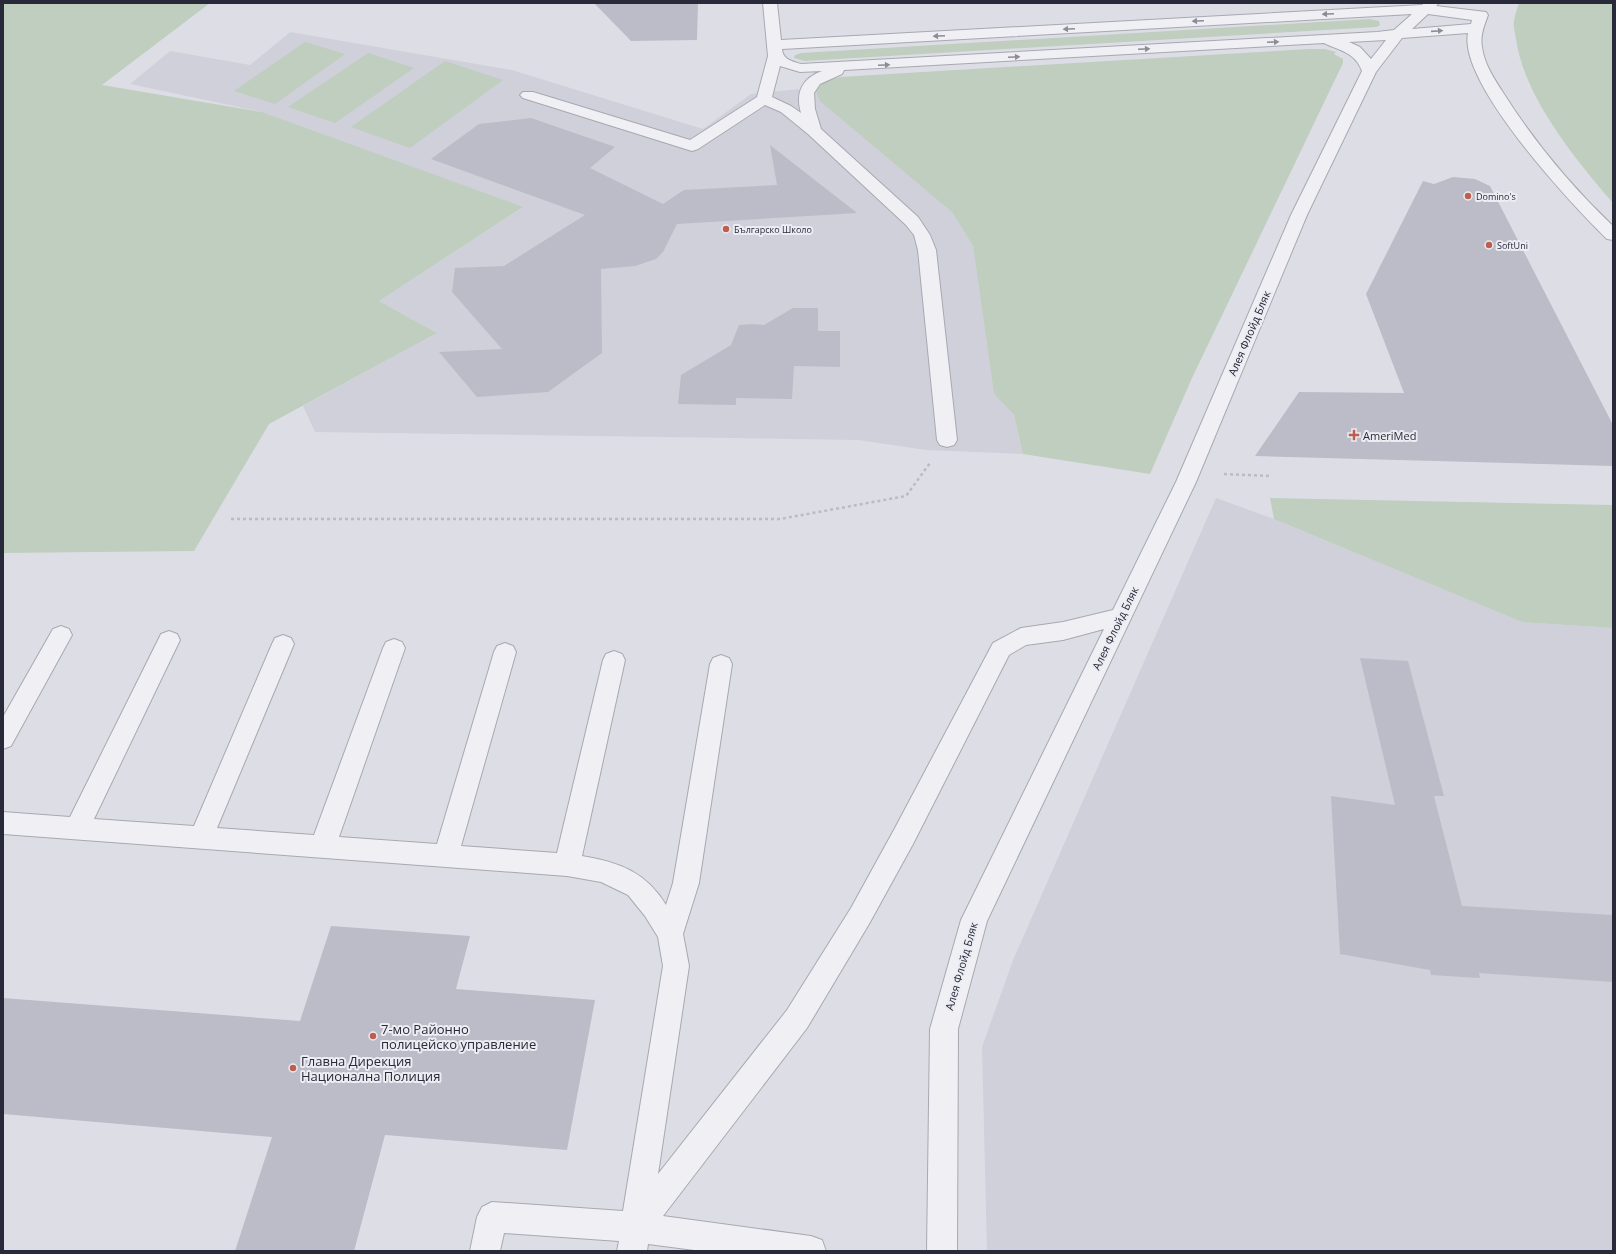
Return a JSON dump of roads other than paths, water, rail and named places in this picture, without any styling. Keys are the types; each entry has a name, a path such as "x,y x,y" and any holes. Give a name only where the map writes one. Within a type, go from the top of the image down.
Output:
{"street":[{"path":"528,95 692,146 764,99 774,51 770,3"},
{"path":"1486,3 1474,41 1476,53 1488,80 1514,124 1547,166 1577,200 1613,235"},
{"path":"774,51 1367,12 1429,6 1447,7 1479,23"},
{"name":"Алея Флойд Бляк","path":"942,1251 944,1029 974,920 1190,473 1299,215 1369,72 1398,34 1429,6"},
{"path":"1367,12 1382,14 1392,18 1397,25 1398,34"},
{"path":"774,51 781,62 790,66 815,69 1398,34 1479,23"},
{"path":"1317,39 1339,43 1353,49 1367,62 1369,72"},
{"path":"814,131 804,93 811,83 823,75 860,66"},
{"path":"764,99 786,109 814,131 912,221 922,235 927,250 946,440"},
{"path":"634,1239 797,1018 860,916 904,836 1001,649 1021,637 1062,631 1120,616"},
{"path":"3,739 61,634"},
{"path":"77,828 170,640"},
{"path":"201,838 283,644"},
{"path":"323,846 394,648"},
{"path":"446,856 506,652"},
{"path":"567,865 614,660"},
{"path":"670,934 686,883 721,664"},
{"path":"3,823 567,865 605,871 637,887 654,908 670,934 676,966 634,1239"},
{"path":"485,1251 492,1217 634,1239 811,1251"}],"place":[{"name":"Domino's","path":"1468,196"},
{"name":"Българско Школо","path":"726,229"},
{"name":"SoftUni","path":"1489,245"},
{"name":"AmeriMed","path":"1354,435"},
{"name":"7-мо Районно полицейско управление","path":"373,1036"},
{"name":"Главна Дирекция Национална Полиция","path":"293,1068"}]}
